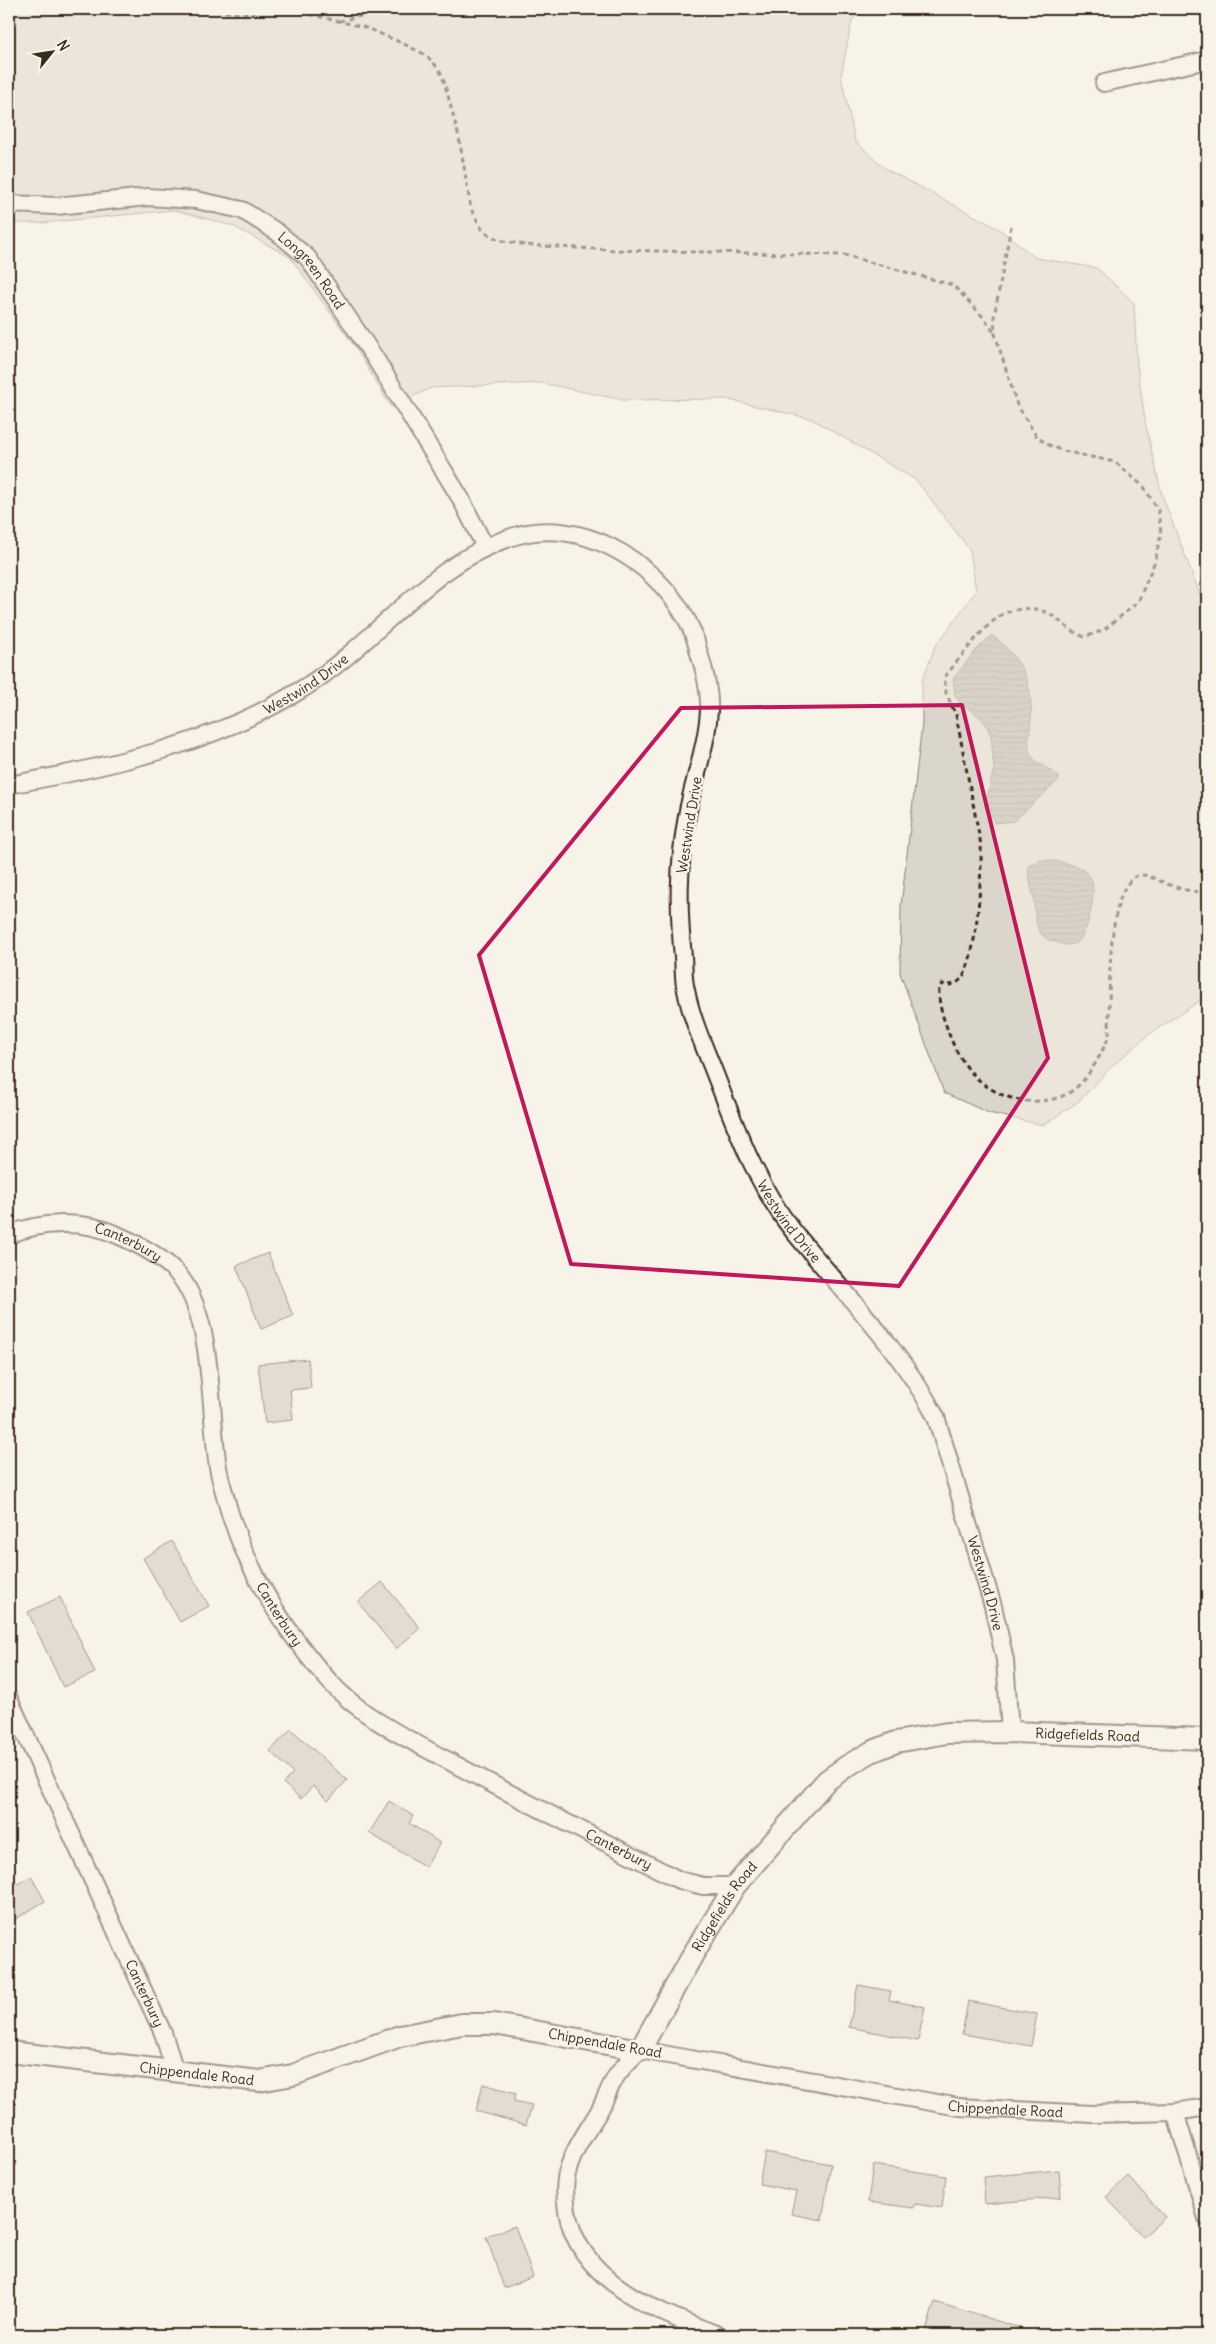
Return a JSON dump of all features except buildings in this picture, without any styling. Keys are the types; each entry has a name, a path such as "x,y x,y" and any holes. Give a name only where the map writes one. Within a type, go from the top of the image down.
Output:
{"street":[{"path":"1104,83 1207,60"},
{"name":"Longreen Road","path":"9,204 56,206 148,196 196,200 242,210 277,232 308,258 375,358 461,499 485,548"},
{"name":"Westwind Drive","path":"9,785 121,762 221,730 267,710 308,686 343,661 449,568 485,548 519,535 547,532 575,534 628,556 666,590 685,616 697,645 706,678 709,708 705,737 687,817 678,902 686,990 704,1046 740,1140 767,1192 792,1230 888,1342 921,1388 936,1416 993,1606 1004,1660 1010,1732"},
{"name":"Canterbury","path":"9,1235 47,1225 73,1225 104,1229 131,1240 176,1272 193,1298 205,1343 218,1469 242,1546 280,1615 306,1652 330,1682 355,1706 382,1726 529,1804 679,1880 703,1886 736,1886"},
{"name":"Canterbury","path":"9,1699 163,2033 175,2071"},
{"name":"Ridgefields Road","path":"718,2335 630,2296 603,2274 582,2250 570,2227 565,2198 567,2171 581,2142 606,2101 617,2076 640,2050 695,1951 736,1886 826,1781 847,1766 896,1742 947,1733 1010,1732 1207,1739"},
{"name":"Chippendale Road","path":"9,2052 258,2081 292,2075 400,2036 462,2024 513,2027 959,2107 1092,2114 1176,2112 1207,2107"},
{"path":"1176,2112 1207,2218"}],"path":[{"path":"207,9 240,14 274,9 292,10 367,28 424,54 440,70 459,137 471,209 483,231 491,236 509,242 526,244 612,250 844,255 953,285 985,319 995,334"},
{"path":"338,22 361,16 421,9"},
{"path":"1011,226 994,317 995,334 1017,405 1037,437 1047,444 1063,451 1115,462 1144,487 1158,510 1161,533 1155,561 1138,602 1104,630 1085,638 1065,627 1054,616 1044,611 1034,608 1015,611 1000,616 944,678 946,693 956,716 956,727 981,846 982,864 972,946 966,969 961,979 954,984 949,986 942,984 939,987 943,1017 951,1041 964,1065 979,1082 996,1093 1012,1099 1052,1100 1069,1093 1090,1072 1103,1051 1108,1036 1112,935 1122,891 1137,876 1144,875 1173,886 1207,892"}],"highlighted area":[{"path":"962,705 1048,1058 899,1286 571,1264 479,955 681,708"}],"shaded area":[{"path":"9,9 865,9 852,20 841,76 855,141 886,169 999,229 1036,258 1097,268 1134,303 1137,365 1146,427 1162,495 1207,613 1207,996 1151,1033 1113,1065 1079,1101 1043,1125 989,1113 944,1093 900,973 901,906 922,724 922,681 935,647 976,591 970,550 916,480 812,419 726,399 623,400 542,383 431,388 391,407 355,347 290,257 233,226 174,210 42,223 9,223"},
{"path":"992,635 1011,653 1024,672 1030,693 1031,723 1028,742 1031,755 1034,760 1060,779 1014,821 994,823 985,805 994,769 991,735 985,723 978,715 960,703 955,695 953,679 978,648"},
{"path":"1041,860 1070,864 1083,870 1092,881 1093,895 1090,916 1079,941 1074,944 1062,944 1047,939 1042,935 1036,923 1029,865"}]}
